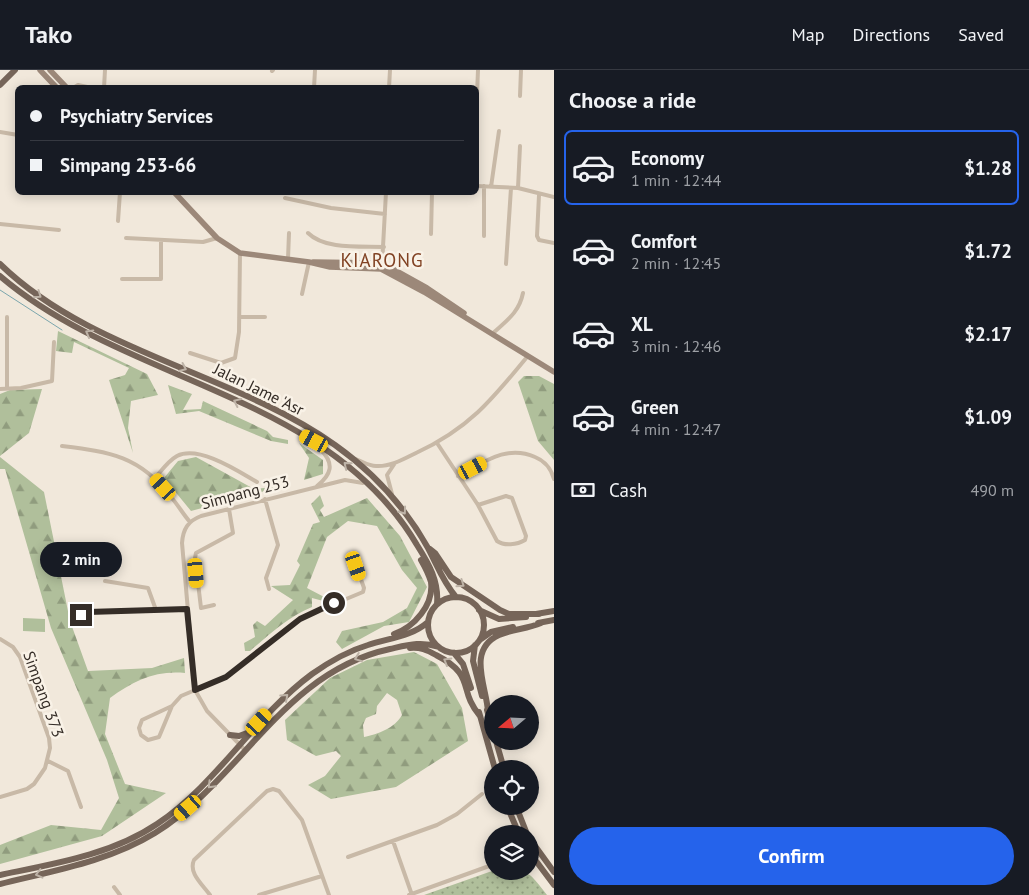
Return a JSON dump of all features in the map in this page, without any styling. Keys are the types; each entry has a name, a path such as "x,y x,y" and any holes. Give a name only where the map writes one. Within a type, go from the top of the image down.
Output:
{"main road":[{"path":"0,85 15,70"},
{"path":"40,70 54,85"},
{"path":"50,70 64,85"},
{"path":"177,195 217,238 240,253 310,262 381,266 427,288 492,334 554,372"},
{"name":"Jalan Jame 'Asr","path":"0,264 51,304 105,333 285,416 315,432 352,458 392,496 428,549 444,582 456,597"},
{"name":"Jalan Jame 'Asr","path":"0,276 19,292 100,339 251,408 314,441 341,460 372,487 395,512 418,546 437,583 436,604"},
{"path":"368,645 374,640 411,626 425,606 431,584 418,554 418,546"},
{"path":"428,549 435,553 451,577 500,610 509,614 540,614"},
{"path":"439,647 431,639 428,622 430,612 436,604 446,599 456,597 467,599 479,610 504,619 554,611"},
{"path":"479,610 483,626 477,643 474,669 484,700"},
{"path":"454,653 465,651 496,630 554,620"},
{"path":"0,875 94,853 149,829 184,802 280,700 312,673 334,659 368,645 411,633 428,622"},
{"path":"486,695 480,663 485,647 499,635 540,623"},
{"path":"2,884 95,860 138,842 179,816 281,712 319,680 339,666 374,652 419,643 439,647 454,653 463,664 492,760"},
{"path":"374,652 380,653 416,648 446,660 461,673 472,703 480,716"},
{"path":"230,735 239,736 252,730"},
{"path":"539,852 554,872"},
{"path":"539,868 554,885"}],"street":[{"path":"104,85 105,70"},
{"path":"314,85 315,70"},
{"path":"389,85 390,70"},
{"path":"477,85 478,70"},
{"path":"520,96 521,70"},
{"path":"491,187 499,131"},
{"path":"0,132 15,134"},
{"path":"518,188 520,146"},
{"path":"479,186 518,188 539,195 554,197"},
{"path":"484,186 484,236"},
{"path":"506,264 511,188"},
{"path":"118,221 120,195"},
{"path":"381,266 384,247 386,195"},
{"path":"431,234 432,195"},
{"path":"539,195 537,236 539,240 554,243"},
{"path":"285,198 331,208 385,214"},
{"path":"0,224 59,230"},
{"path":"288,259 289,233"},
{"path":"308,233 314,239 324,243 384,247"},
{"path":"126,238 203,242 217,238"},
{"path":"122,279 161,279 161,240"},
{"path":"190,352 217,362 232,361 237,354 240,253"},
{"path":"302,294 310,262"},
{"path":"492,334 516,313 521,304 523,293"},
{"path":"7,387 8,317"},
{"path":"239,317 265,317"},
{"path":"238,332 244,332"},
{"path":"0,389 7,387 21,388 52,381 54,342"},
{"path":"352,458 376,466 395,463 437,443 478,414 527,357"},
{"path":"314,441 328,457 331,467 327,478 317,486"},
{"path":"437,443 478,505 495,538 500,543 505,544 519,544 526,538 514,500 506,496 478,505"},
{"path":"62,446 115,454 143,467 155,478 190,522"},
{"path":"458,476 494,457 515,451 531,455 543,461 552,472 554,480"},
{"path":"155,478 171,460 189,452 207,457 257,482"},
{"path":"392,496 386,475 395,463"},
{"name":"Simpang 253","path":"245,750 207,711 195,690 187,609 183,535 190,522 201,516 265,499 351,480 372,487"},
{"path":"265,499 278,545 266,578 269,589"},
{"path":"214,605 201,608 195,558 200,549 233,533 229,509"},
{"path":"172,706 159,737 148,740 141,735 139,728 142,720 172,706 182,696 226,677 300,619 363,592 364,588 352,554"},
{"path":"105,580 148,588 156,610"},
{"path":"81,615 88,612 187,609"},
{"name":"Simpang 373","path":"0,639 13,647 20,657 50,743 48,761 38,780 31,787 0,797"},
{"path":"48,761 68,771 81,807"},
{"path":"210,895 194,874 192,867 194,860 267,791 273,789 279,791 302,820 329,895"},
{"path":"348,857 440,823 457,814 482,794"},
{"path":"393,841 411,895 484,868"},
{"path":"545,860 554,864"},
{"path":"259,895 322,876"},
{"path":"114,887 120,895"}],"green space":[{"path":"58,331 147,374 158,395 131,401 128,428 133,453 109,380 125,375 129,368 74,342 72,353 56,351"},
{"path":"524,376 539,376 554,384 554,460 538,441 518,382"},
{"path":"168,385 192,394 183,410 201,409 203,401 267,431 273,437 288,440 288,444 271,441 199,411 176,414"},
{"path":"42,389 29,433 0,456 0,394 10,390"},
{"path":"299,443 323,460 323,474 304,480 309,458"},
{"path":"0,457 44,492 70,621 88,671 152,668 184,658 185,673 164,673 145,678 127,686 110,698 105,734 125,784 166,793 102,836 0,864 0,845 51,825 101,830 119,798 107,760 51,628 5,469 0,469"},
{"path":"196,457 254,489 284,486 191,511 164,478 178,461"},
{"path":"320,495 324,506 320,510 324,517 367,498 400,536 427,587 409,622 384,626 342,649 336,642 342,631 383,622 407,608 417,588 402,570 377,526 348,521 327,537 307,588 328,599 327,602 312,598 312,607 287,621 250,651 245,651 244,643 255,637 253,625 257,621 265,626 293,600 271,586 290,585 300,565 297,561 313,524 320,522 311,504"},
{"path":"23,618 45,619 45,632 23,631"},
{"path":"414,652 437,664 462,708 468,741 396,787 331,799 308,785 325,776 341,756 336,751 316,756 287,740 285,720 330,678 367,660","holes":["387,693 397,700 402,715 399,720 386,730 364,737 363,725 366,718 376,714 377,706"]},
{"path":"484,874 484,880 535,880 547,895 424,895"}],"waterway":[{"path":"0,290 62,330"}],"district":[{"name":"KIARONG","path":"382,260"}],"route":[{"path":"81,615 88,612 187,609 192,675 195,690 226,677 300,619 334,603"}]}
